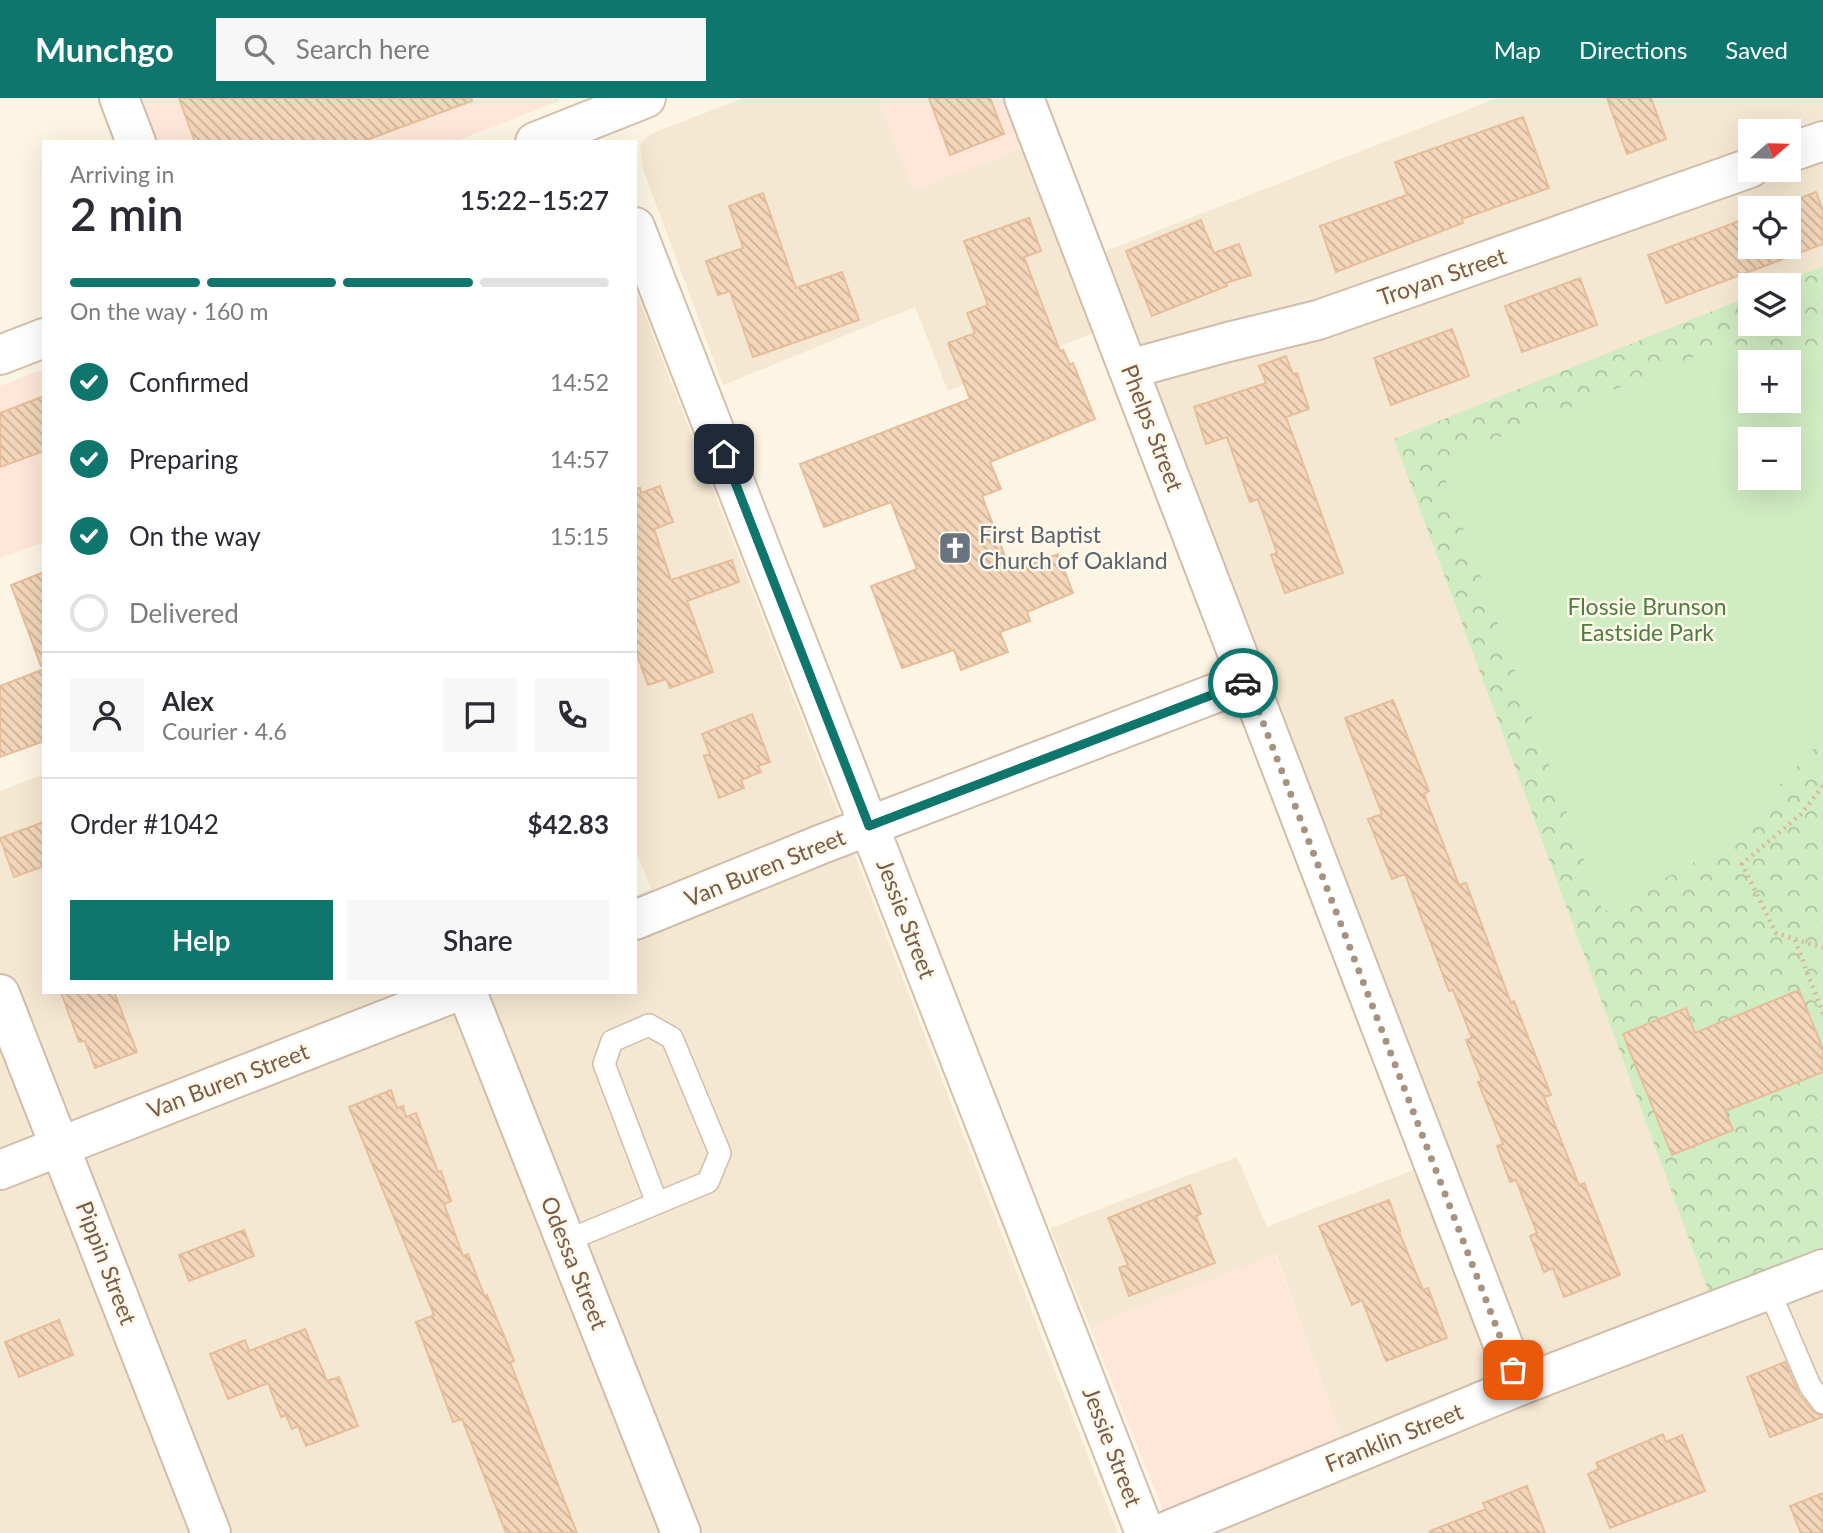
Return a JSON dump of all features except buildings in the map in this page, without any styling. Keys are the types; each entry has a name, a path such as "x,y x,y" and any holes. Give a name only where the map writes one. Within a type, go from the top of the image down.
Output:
{"street":[{"path":"119,98 135,140"},
{"path":"540,140 646,98"},
{"name":"Phelps Street","path":"1024,98 1519,1386"},
{"path":"1801,149 1823,141"},
{"name":"Troyan Street","path":"1129,369 1228,341 1318,320 1738,172"},
{"name":"Jessie Street","path":"637,232 1145,1533"},
{"path":"0,355 42,339"},
{"name":"Van Buren Street","path":"637,919 869,826 1247,681"},
{"name":"Pippin Street","path":"0,994 211,1533"},
{"name":"Van Buren Street","path":"0,1170 451,994"},
{"name":"Odessa Street","path":"468,994 681,1533"},
{"name":"Franklin Street","path":"1162,1533 1519,1386 1823,1269"}],"lane":[{"path":"566,1241 708,1182 720,1153 672,1038 649,1025 612,1041 604,1064 657,1203"},
{"path":"1769,1290 1810,1386 1823,1403"}],"path":[{"path":"1823,786 1801,814 1742,864 1776,933 1823,948"},
{"path":"1794,939 1823,1014"}],"shaded area":[{"path":"103,98 558,98 559,101 458,140 118,140"},
{"path":"743,98 878,98 913,190 1054,137 1101,253 1497,98 1823,98 1823,266 1801,275 1738,273 1738,336 1748,336 1747,350 1738,350 1738,413 1745,413 1744,427 1738,427 1738,490 1742,490 1709,1293 1823,1249 1823,1533 1172,1533 1163,1510 1343,1442 1276,1254 1090,1327 1050,1228 1237,1157 1267,1227 1423,1166 1096,332 948,391 915,307 723,385 643,169 640,144 651,134"},
{"path":"878,98 1040,98 1054,137 913,190"},
{"path":"637,294 1118,1533 0,1533 0,791 42,775 42,994 637,994 637,895 651,889 637,853"},
{"path":"42,370 42,543 0,558 0,386"},
{"path":"1275,1254 1343,1442 1163,1510 1090,1327"}],"green space":[{"name":"Flossie Brunson Eastside Park","path":"1823,266 1823,1249 1709,1293 1394,439 1738,301 1738,336 1801,336 1801,275"},
{"path":"1722,345 1750,350 1738,350 1738,413 1801,413 1801,359 1823,363 1823,739 1722,847 1603,912 1439,462"}],"way so far":[{"path":"1243,683 1247,681 1513,1370"}],"place":[{"name":"First Baptist Church of Oakland","path":"955,548"}],"route":[{"path":"724,454 869,826 1243,683"}]}
